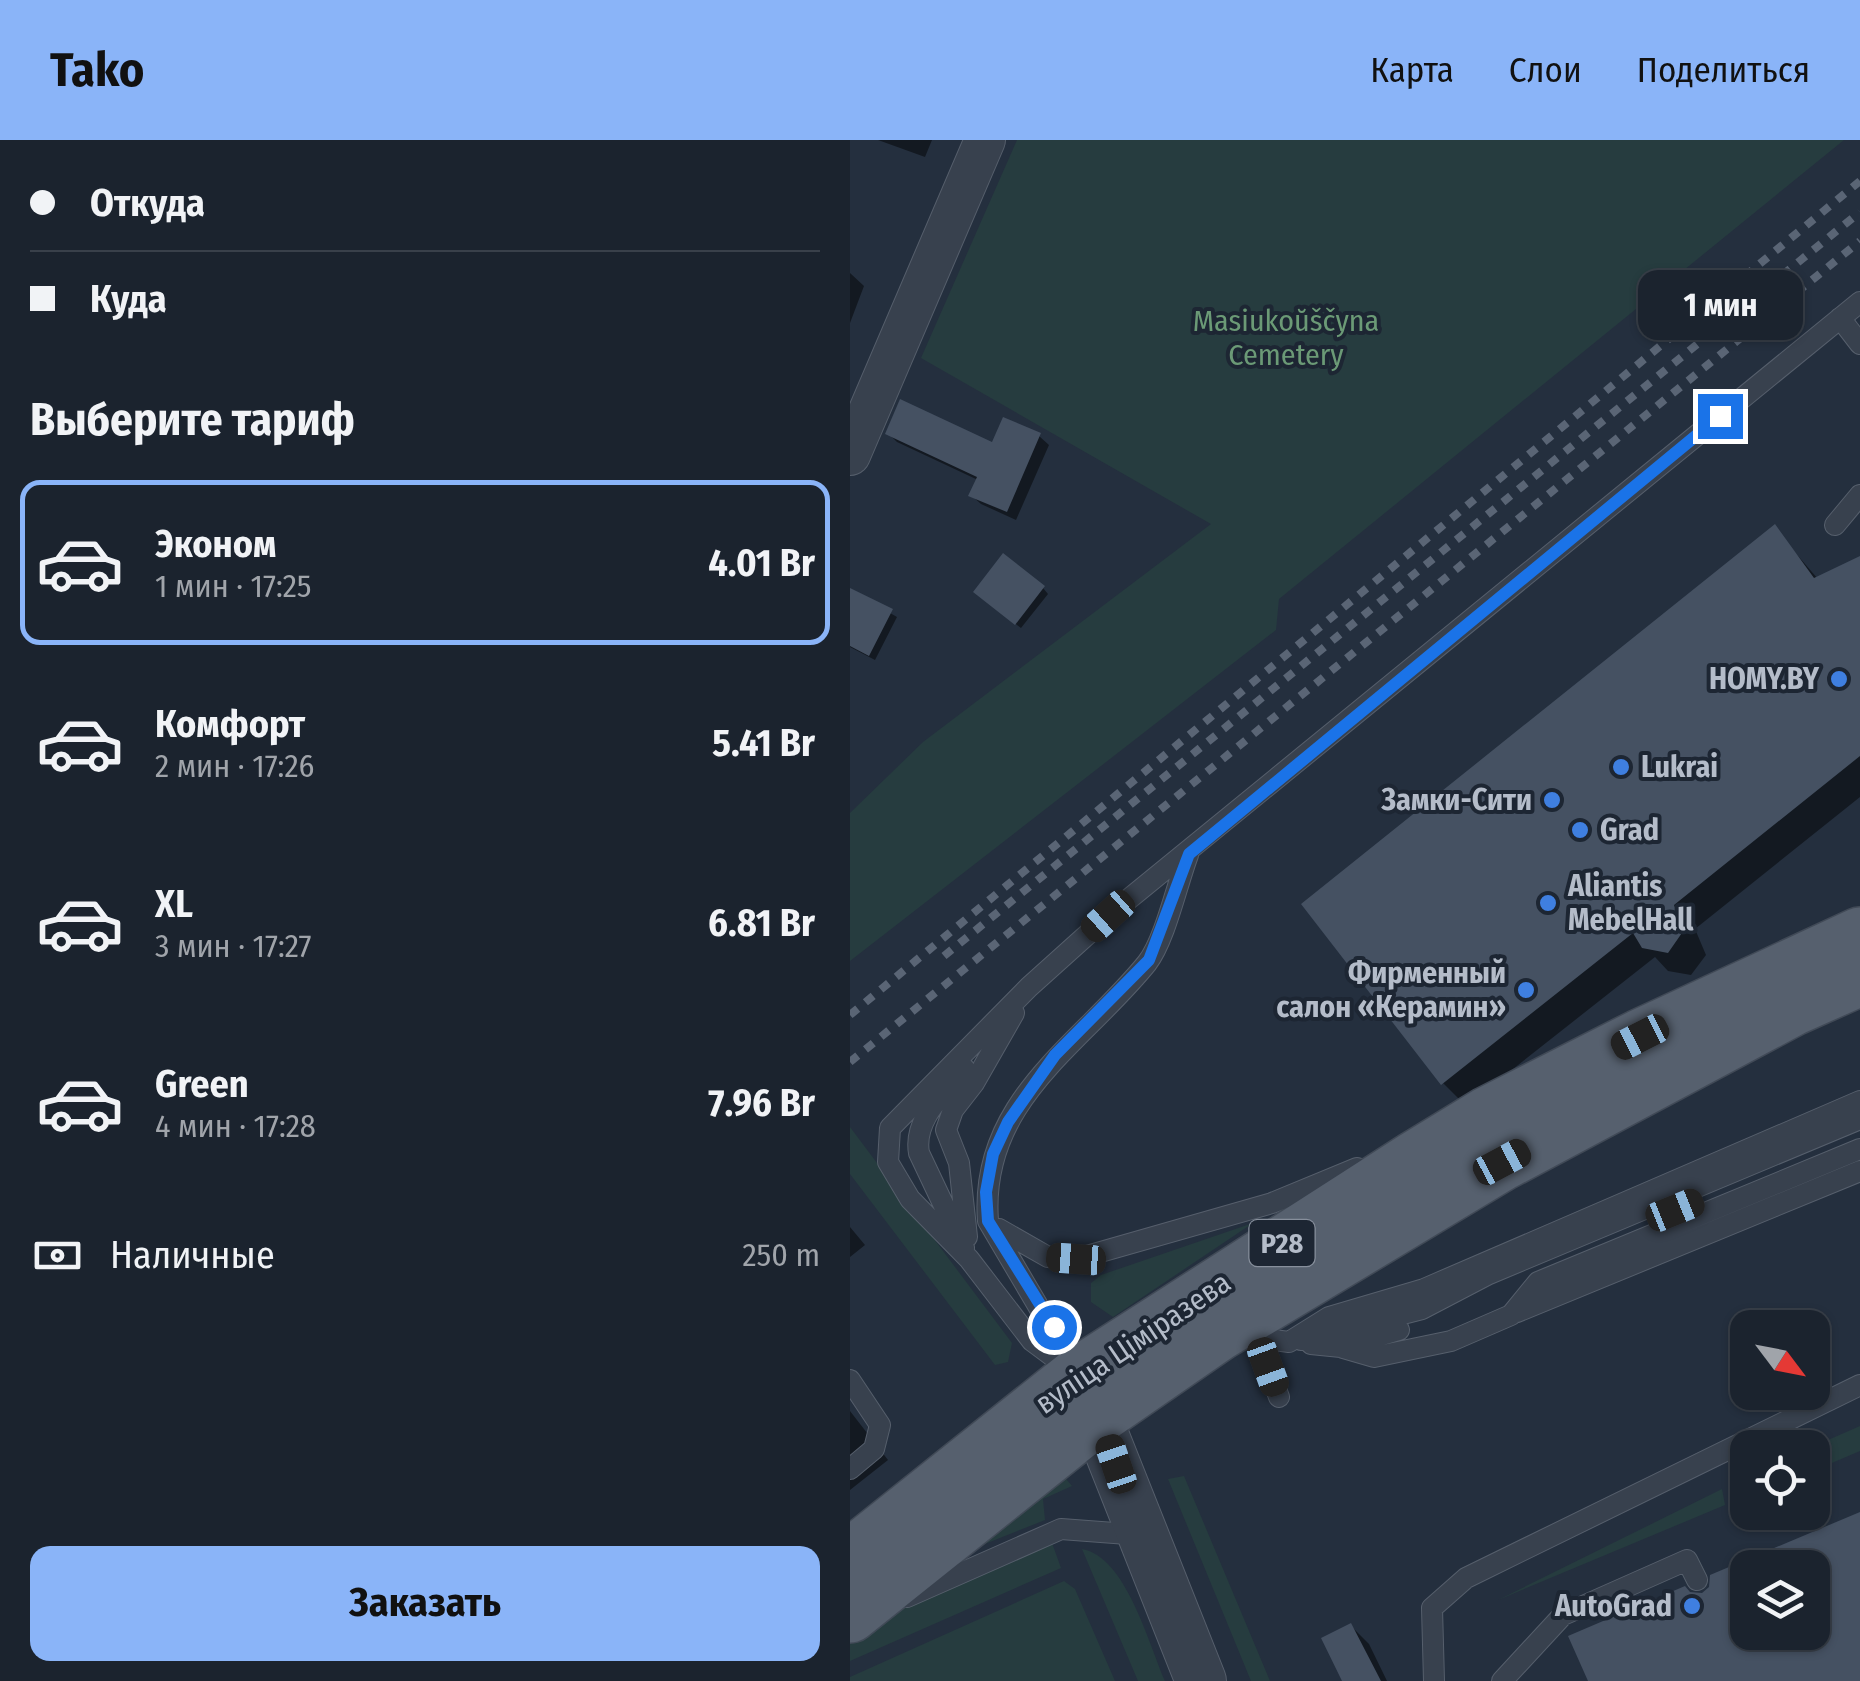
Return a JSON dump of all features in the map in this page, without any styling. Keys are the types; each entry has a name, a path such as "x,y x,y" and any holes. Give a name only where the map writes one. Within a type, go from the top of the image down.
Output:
{"main road":[{"name":"вуліца Ціміразева","path":"850,1557 1089,1395 1488,1114 1860,935"},
{"name":"вуліца Ціміразева","path":"850,1615 1089,1395 1238,1335 1502,1162 1793,1008 1860,978"}],"street":[{"path":"850,455 984,140"},
{"path":"1089,1395 1201,1681"}],"lane":[{"path":"1089,1395 1032,1340 969,1258 900,1184 888,1162 890,1128 1029,987 1465,622 1860,302"},
{"path":"1840,318 1860,344"},
{"path":"1834,525 1860,495"},
{"path":"1089,1395 988,1221 986,1192 993,1154 1008,1122 1055,1055 1149,960 1189,854"},
{"path":"969,1258 959,1163 946,1130 953,1110 974,1084 1029,987"},
{"path":"969,1258 919,1153 916,1137 921,1124 1029,987"},
{"path":"1289,1342 1329,1317 1424,1289 1860,1100"},
{"path":"988,1221 1024,1247 1048,1257 1076,1259 1272,1203 1488,1114"},
{"path":"1289,1342 1422,1310 1489,1274 1860,1120"},
{"path":"1341,1347 1428,1321 1495,1282 1860,1134"},
{"path":"1511,1315 1538,1282 1860,1149"},
{"path":"1238,1335 1341,1347 1374,1357 1451,1341 1860,1170"},
{"path":"1238,1335 1279,1397"},
{"path":"850,1380 880,1425 874,1449 850,1469"},
{"path":"1434,1681 1432,1608 1466,1578 1860,1385"},
{"path":"850,1622 1062,1528 1142,1535"},
{"path":"1502,1681 1563,1615 1687,1560 1697,1580"}],"green space":[{"name":"Masiukoŭščyna Cemetery","path":"1017,140 1844,140 1279,599 1276,630 850,961 850,813 923,742 1211,524 921,358"},
{"path":"850,1127 1012,1343 1008,1362 995,1365 850,1174"},
{"path":"1253,1223 1113,1317 1091,1302 1091,1283 1101,1275"},
{"path":"1860,1426 1860,1451 1830,1464 1830,1439"},
{"path":"1062,1474 1072,1486 1043,1499 1045,1520 955,1556"},
{"path":"1184,1476 1270,1681 1251,1681 1168,1479"},
{"path":"1722,1489 1725,1505 1498,1600"},
{"path":"1052,1543 1061,1568 850,1661 850,1638 865,1624"},
{"path":"1082,1549 1098,1555 1123,1584 1165,1681 1138,1681"},
{"path":"1064,1581 1075,1589 1115,1681 850,1681 850,1677"}],"building":[{"path":"900,399 992,442 1003,417 1041,433 1007,512 968,496 977,477 885,434"},
{"name":"Grad","path":"1775,524 1814,578 1860,556 1860,756 1674,905 1684,930 1668,953 1642,948 1633,933 1441,1085 1301,904"},
{"path":"1003,553 1045,586 1015,625 973,592"},
{"path":"850,588 893,609 869,656 850,646"},
{"name":"AutoGrad","path":"1860,1512 1860,1681 1588,1681 1568,1636 1685,1586 1690,1592 1702,1593 1709,1587 1710,1575 1730,1567 1730,1650 1830,1650 1830,1550 1770,1550 1817,1530 1830,1530 1830,1525"},
{"path":"1351,1623 1381,1681 1342,1681 1321,1638"}],"railway":[{"path":"850,1015 1860,181"},
{"path":"944,956 1860,212"},
{"path":"850,1062 1860,241"}],"place":[{"name":"HOMY.BY","path":"1839,679"},
{"name":"Lukrai","path":"1621,767"},
{"name":"Замки-Сити","path":"1552,800"},
{"name":"Grad","path":"1580,830"},
{"name":"Aliantis MebelHall","path":"1548,903"},
{"name":"Фирменный салон «Керамин»","path":"1526,990"},
{"name":"AutoGrad","path":"1692,1606"}],"route":[{"path":"1054,1327 988,1221 986,1192 993,1154 1008,1122 1055,1055 1149,960 1189,854 1465,622 1720,416"}]}
